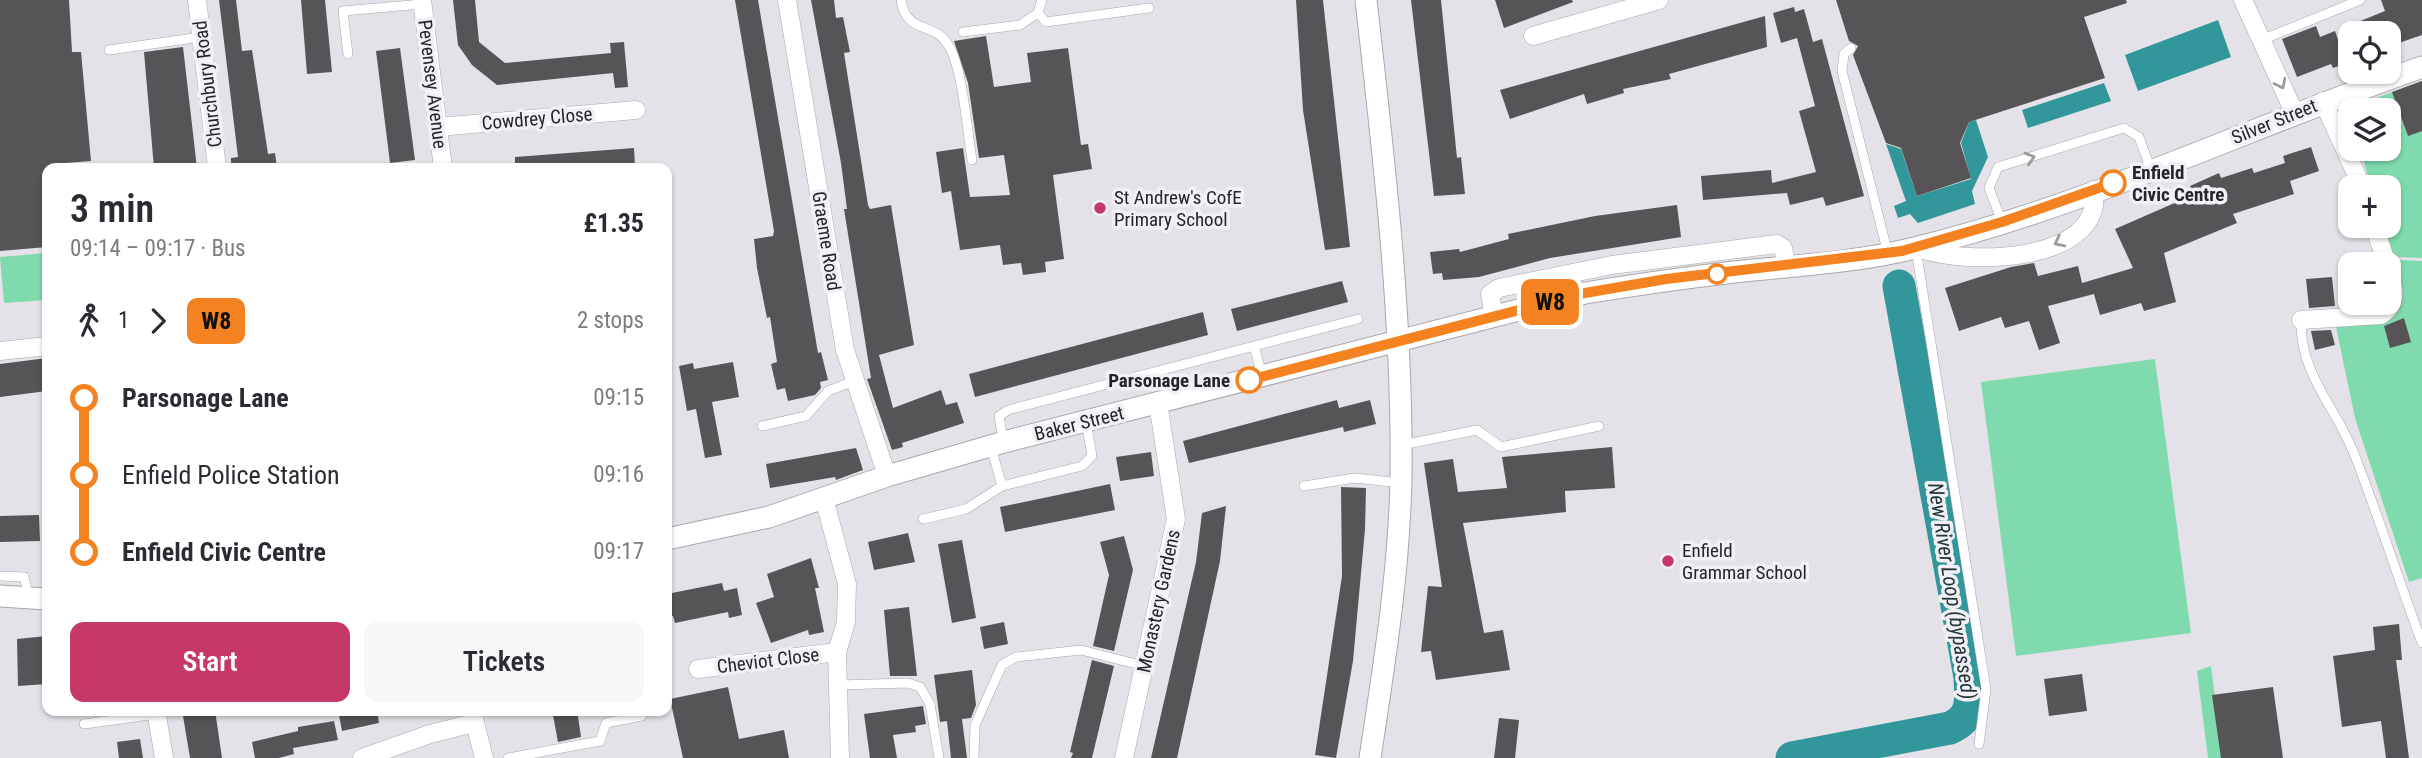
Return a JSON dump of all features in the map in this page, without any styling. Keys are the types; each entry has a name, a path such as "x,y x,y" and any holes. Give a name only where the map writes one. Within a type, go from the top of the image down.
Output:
{"street":[{"name":"Churchbury Road","path":"197,0 216,163"},
{"name":"Graeme Road","path":"787,0 845,350 887,476"},
{"path":"1366,0 1398,342 1401,445 1401,482 1385,654 1370,758"},
{"path":"1533,36 1659,0"},
{"path":"2243,0 2294,113"},
{"name":"Pevensey Avenue","path":"422,2 442,163"},
{"name":"Silver Street","path":"2094,190 2323,101 2422,67"},
{"path":"2323,101 2357,175"},
{"name":"Cowdrey Close","path":"438,127 636,110"},
{"path":"1916,247 1935,255 1980,260 2010,258 2046,249 2071,236 2089,218 2096,203 2094,190"},
{"name":"Baker Street","path":"672,539 769,517 887,476 997,444 1585,293 1666,279 1888,254 2002,222 2094,190"},
{"path":"1494,317 1490,294 1499,288 1664,257 1777,244 1783,248 1787,267"},
{"path":"1664,257 1666,279"},
{"path":"2301,320 2381,315"},
{"path":"0,351 42,346"},
{"name":"Monastery Gardens","path":"1124,758 1176,519 1158,402"},
{"name":"Cheviot Close","path":"824,498 847,584 846,622 837,652 840,758"},
{"path":"0,596 38,598"},
{"name":"Cheviot Close","path":"698,669 837,652"},
{"path":"157,716 164,758"},
{"path":"362,758 473,717 484,758"}],"lane":[{"path":"901,0 903,13 911,22 939,34 949,46 956,65 972,160"},
{"path":"963,32 1020,25 1038,13 1042,0"},
{"path":"2263,49 2360,0"},
{"path":"348,54 343,11 422,2"},
{"path":"1038,13 1046,22 1149,8"},
{"path":"109,50 201,37"},
{"path":"1851,48 1844,54 1842,71 1888,254"},
{"path":"2002,222 1989,188 1998,167 2124,128 2139,138 2151,170"},
{"path":"1916,247 1986,689 1979,744"},
{"path":"1002,486 997,444 999,416 1008,410 1358,319"},
{"path":"2301,320 2301,340 2313,381 2346,433 2422,643"},
{"path":"1254,346 1262,376"},
{"path":"762,426 806,416 828,391 855,382"},
{"path":"923,519 965,509 1002,486 1089,462 1092,445 1086,421"},
{"path":"1401,445 1477,430 1501,447 1599,426"},
{"path":"1304,486 1356,478 1401,482"},
{"path":"0,576 24,577 38,598"},
{"path":"974,758 975,725 1002,665 1016,657 1081,650 1144,666"},
{"path":"838,685 908,683 919,687 930,704 939,758"},
{"path":"84,724 132,716"},
{"path":"509,758 600,741 606,723 642,716"}],"green space":[{"path":"2422,81 2422,258 2401,257 2401,252 2390,252 2385,238 2401,238 2401,175 2368,175 2363,161 2401,161 2401,98 2376,98"},
{"path":"42,253 42,300 4,303 0,257"},
{"path":"2401,260 2422,261 2422,578 2409,582 2355,418 2335,322 2388,318 2388,315 2401,315"},
{"path":"2155,359 2191,633 2016,656 1981,382"},
{"path":"2211,666 2223,758 2208,758 2197,671"}],"water":[{"path":"2218,20 2231,57 2138,91 2125,55"},
{"path":"2104,83 2111,101 2028,128 2022,110"},
{"path":"1976,120 1988,157 1972,191 1975,204 1918,223 1910,214 1898,218 1894,206 1906,201 1886,144 1901,149 1917,196 1971,179 1961,143 1969,122"}],"building":[{"path":"0,0 69,0 72,52 81,52 91,161 42,163 42,247 0,251"},
{"path":"219,0 236,0 242,51 252,50 268,154 275,153 276,163 231,163 231,158 238,157"},
{"path":"301,0 325,0 332,72 307,74"},
{"path":"453,0 475,0 479,42 505,63 611,53 610,43 624,42 628,87 615,88 613,73 497,85 472,65 458,45"},
{"path":"735,0 758,0 818,353 821,352 828,380 820,382 821,388 815,395 788,401 785,388 777,390 771,364 777,362 770,317 767,318 757,268 754,239 773,236 774,231"},
{"path":"811,0 834,0 836,18 843,17 850,52 844,53 868,205 870,209 891,205 914,345 879,355 893,408 941,390 946,405 957,402 964,423 902,443 903,447 892,450 867,379 871,378 844,209 847,209 841,163"},
{"path":"1296,0 1323,0 1350,247 1325,250 1303,110"},
{"path":"1411,0 1441,0 1457,158 1461,157 1465,194 1434,196"},
{"path":"1495,0 1572,0 1573,2 1504,28"},
{"path":"1836,0 2126,0 2127,3 2084,17 2105,78 1969,122 1960,143 1971,178 1917,196 1901,148 1886,143 1853,55 1858,46 1849,41"},
{"path":"2381,0 2422,0 2422,35 2401,42 2401,21 2360,21 2385,11"},
{"path":"1794,7 1795,12 1804,9 1813,42 1822,39 1864,196 1826,206 1823,197 1790,205 1787,193 1703,200 1701,176 1771,170 1772,183 1816,172 1799,111 1815,106 1797,38 1781,43 1773,13"},
{"path":"1765,16 1767,47 1669,74 1671,79 1623,89 1624,93 1587,104 1584,94 1510,119 1500,90"},
{"path":"2316,26 2320,37 2335,31 2338,40 2338,66 2333,68 2331,64 2297,77 2282,39"},
{"path":"986,36 994,87 1031,82 1027,53 1068,48 1081,145 1088,144 1092,169 1053,175 1064,259 1045,262 1046,272 1023,275 1021,263 1003,265 1000,245 960,250 951,191 942,193 936,152 963,148 970,197 1010,195 1004,155 979,158 968,83 954,41"},
{"path":"183,47 196,163 154,163 144,52"},
{"path":"400,48 415,160 390,163 376,51"},
{"path":"2422,81 2422,131 2408,136 2401,117 2401,98 2394,98 2392,92"},
{"path":"2311,147 2319,171 2290,181 2294,194 2233,214 2237,223 2164,253 2176,302 2144,311 2141,303 2100,315 2094,294 2048,306 2060,343 2039,350 2029,321 2005,328 2001,317 1959,331 1945,288 2011,267 2034,263 2038,276 2078,266 2082,283 2133,268 2115,229 2193,195 2190,186 2219,173 2221,178 2252,168 2254,173 2285,163 2283,156"},
{"path":"634,148 635,163 515,163 515,157"},
{"path":"1677,205 1681,237 1550,258 1479,277 1443,280 1442,273 1433,274 1430,252 1459,249 1460,252 1509,239 1508,234 1595,216"},
{"path":"2332,277 2335,306 2309,308 2306,279"},
{"path":"1342,281 1348,302 1237,331 1231,309"},
{"path":"1203,312 1208,335 975,397 969,374"},
{"path":"2404,318 2411,342 2390,348 2384,326"},
{"path":"2331,330 2335,345 2315,350 2311,331"},
{"path":"42,359 42,392 0,397 0,364"},
{"path":"733,362 739,397 712,402 722,455 705,458 696,409 687,411 679,366 693,363 694,369"},
{"path":"1337,400 1339,408 1370,400 1376,424 1344,432 1343,427 1189,463 1183,441"},
{"path":"1612,447 1615,488 1565,491 1566,512 1463,523 1484,633 1503,630 1510,670 1436,680 1431,651 1421,652 1428,586 1442,587 1424,463 1453,459 1458,492 1507,488 1502,457"},
{"path":"856,448 863,470 836,480 835,477 770,488 766,464"},
{"path":"1151,452 1154,476 1120,481 1116,457"},
{"path":"1110,484 1115,510 1005,532 1000,507"},
{"path":"1341,487 1366,488 1353,661 1336,758 1315,755 1342,576"},
{"path":"1226,506 1220,561 1177,758 1151,758 1196,562 1202,513"},
{"path":"39,515 40,541 0,542 0,516"},
{"path":"908,533 915,562 874,570 868,542"},
{"path":"1124,536 1133,570 1114,651 1093,646 1109,575 1100,542"},
{"path":"962,540 976,618 952,623 938,544"},
{"path":"811,558 819,588 815,588 824,632 809,635 808,630 771,643 756,603 774,597 767,574"},
{"path":"722,583 724,591 737,588 742,615 729,618 728,612 675,623 672,616 672,593"},
{"path":"909,607 917,676 890,676 884,610"},
{"path":"1004,622 1008,644 984,649 980,627"},
{"path":"2399,624 2402,660 2396,660 2409,758 2386,758 2381,721 2342,727 2333,656 2375,650 2373,627"},
{"path":"42,636 42,684 18,686 17,639"},
{"path":"1092,660 1114,666 1092,758 1071,758 1073,753 1070,752"},
{"path":"972,670 976,705 971,718 962,719 967,758 951,758 947,721 940,722 934,675"},
{"path":"2082,674 2087,711 2049,716 2044,679"},
{"path":"728,687 739,739 784,730 789,758 683,758 672,699"},
{"path":"2273,687 2283,758 2221,758 2212,695"},
{"path":"923,706 926,724 915,726 916,732 893,735 897,758 870,758 864,714"},
{"path":"183,716 216,716 222,758 190,758"},
{"path":"339,716 378,716 379,723 342,731"},
{"path":"553,716 578,716 581,737 558,742"},
{"path":"1499,718 1519,720 1515,758 1494,758"},
{"path":"334,721 338,740 293,748 294,754 279,758 255,758 252,742 298,731 298,727"},
{"path":"140,739 143,758 119,758 117,742"}],"waterway":[{"name":"New River Loop (bypassed)","path":"1792,758 1950,728 1963,719 1969,707 1970,677 1899,286"}],"bus line":[{"name":"W8","path":"1249,380 1585,293 1666,279 1787,267 1902,251 2002,222 2113,183"}],"place":[{"name":"Enfield Civic Centre","path":"2113,183"},
{"name":"St Andrew's CofE Primary School","path":"1100,208"},
{"name":"Parsonage Lane","path":"1249,380"},
{"name":"Enfield Grammar School","path":"1668,561"}]}
